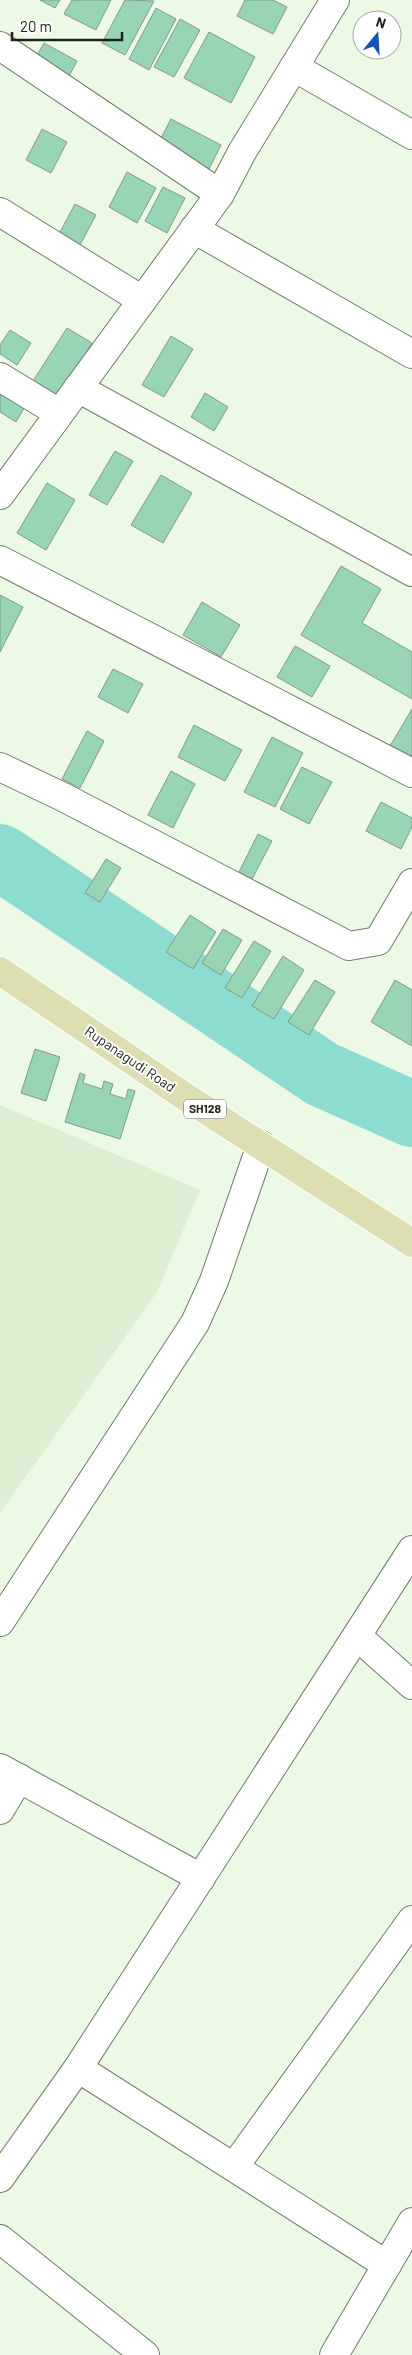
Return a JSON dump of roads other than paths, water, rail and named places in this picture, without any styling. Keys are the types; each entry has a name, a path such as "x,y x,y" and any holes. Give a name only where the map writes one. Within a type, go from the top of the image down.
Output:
{"main road":[{"name":"Rupanagudi Road","path":"0,971 260,1145 412,1243"}],"street":[{"path":"0,496 220,194 242,152 335,0"},
{"path":"0,46 220,194"},
{"path":"294,67 412,135"},
{"path":"0,212 142,300"},
{"path":"194,229 412,354"},
{"path":"0,376 59,413"},
{"path":"78,388 412,572"},
{"path":"0,560 412,773"},
{"path":"0,767 64,797 350,946 378,941 412,883"},
{"path":"0,1622 195,1323 214,1281 260,1145"},
{"path":"0,2178 78,2068 412,1550"},
{"path":"357,1636 412,1685"},
{"path":"0,1810 10,1773 201,1878"},
{"path":"234,2167 412,1920"},
{"path":"78,2068 387,2265"},
{"path":"334,2355 412,2222"},
{"path":"0,2239 145,2355"}],"waterway":[{"path":"0,857 322,1074 412,1114"}]}
